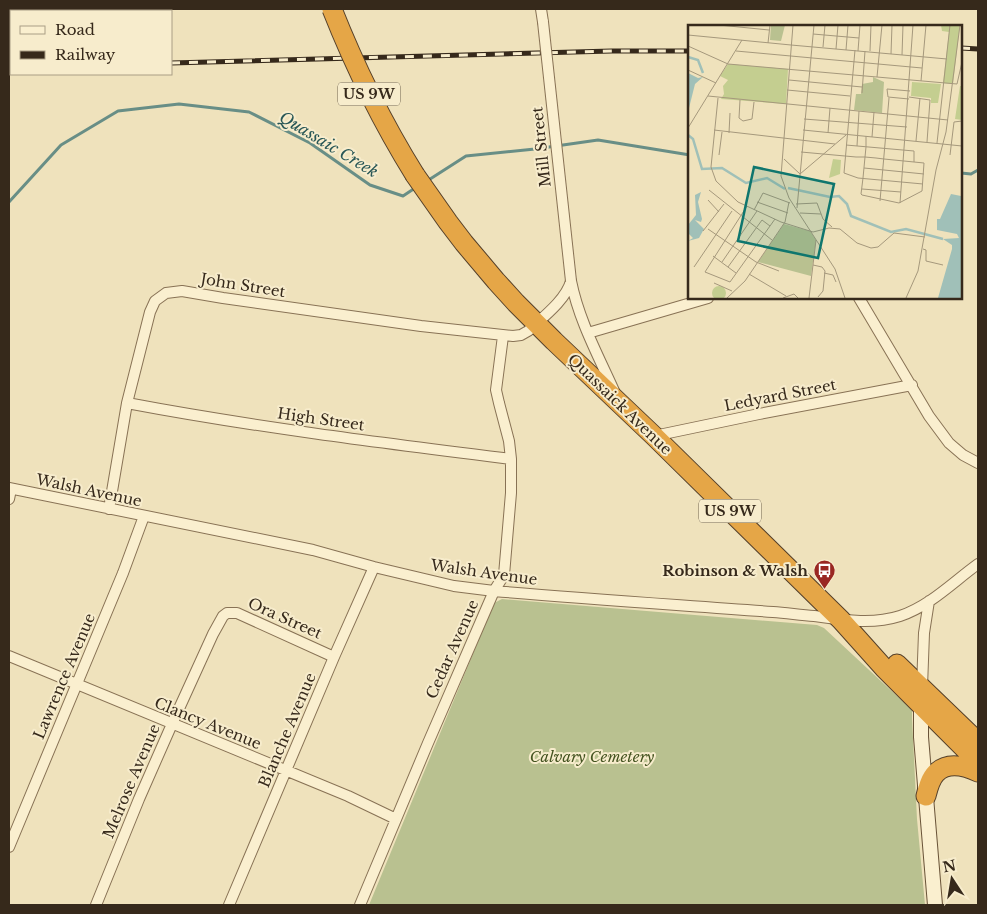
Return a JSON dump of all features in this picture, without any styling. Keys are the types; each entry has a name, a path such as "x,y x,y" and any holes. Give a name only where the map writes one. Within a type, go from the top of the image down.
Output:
{"highway":[{"name":"Quassaick Avenue","path":"332,9 370,95 399,149 448,222 496,281 536,323 841,620 871,642 921,696"},
{"name":"US 9W","path":"921,696 978,742"},
{"name":"US 9W","path":"921,696 978,762"},
{"path":"926,796 936,773 943,768 952,765 962,766 978,772"}],"main road":[{"path":"921,696 921,737 935,905"}],"street":[{"name":"Mill Street","path":"542,9 574,298 620,403"},
{"name":"John Street","path":"109,509 127,403 150,312 155,301 168,292 182,291 503,336 521,335 528,332 564,296 569,289 571,281"},
{"path":"588,333 705,299"},
{"path":"861,299 929,416 949,443 978,463"},
{"name":"Cedar Avenue","path":"360,905 494,591 504,575 511,493 511,459 509,441 498,404 496,390 503,336"},
{"name":"Ledyard Street","path":"654,436 912,385"},
{"name":"High Street","path":"127,403 201,417 290,430 511,459"},
{"name":"Walsh Avenue","path":"9,492 109,509 313,550 454,586 494,591 782,613 841,620 886,620 914,611 978,564"},
{"name":"Lawrence Avenue","path":"9,847 123,573 144,516"},
{"name":"Blanche Avenue","path":"229,905 374,567"},
{"path":"921,696 924,633 930,601"},
{"name":"Ora Street","path":"223,616 227,613 237,613 334,657"},
{"name":"Melrose Avenue","path":"96,905 139,799 213,634 223,616"},
{"name":"Clancy Avenue","path":"9,656 348,796 396,819"}],"green space":[{"name":"Calvary Cemetery","path":"502,599 817,625 824,628 912,710 917,819 925,905 369,905 494,603"}],"waterway":[{"name":"Quassaic Creek","path":"9,202 61,145 118,111 179,104 249,112 310,143 370,185 403,196 415,188"},
{"name":"Quassaic Creek","path":"427,181 466,156 598,140 688,155"},
{"name":"Quassaic Creek","path":"962,173 971,174 978,170"}],"railway":[{"path":"962,48 978,49"},
{"path":"172,63 612,51 688,51"}],"place":[{"name":"Robinson & Walsh","path":"824,589"}]}
